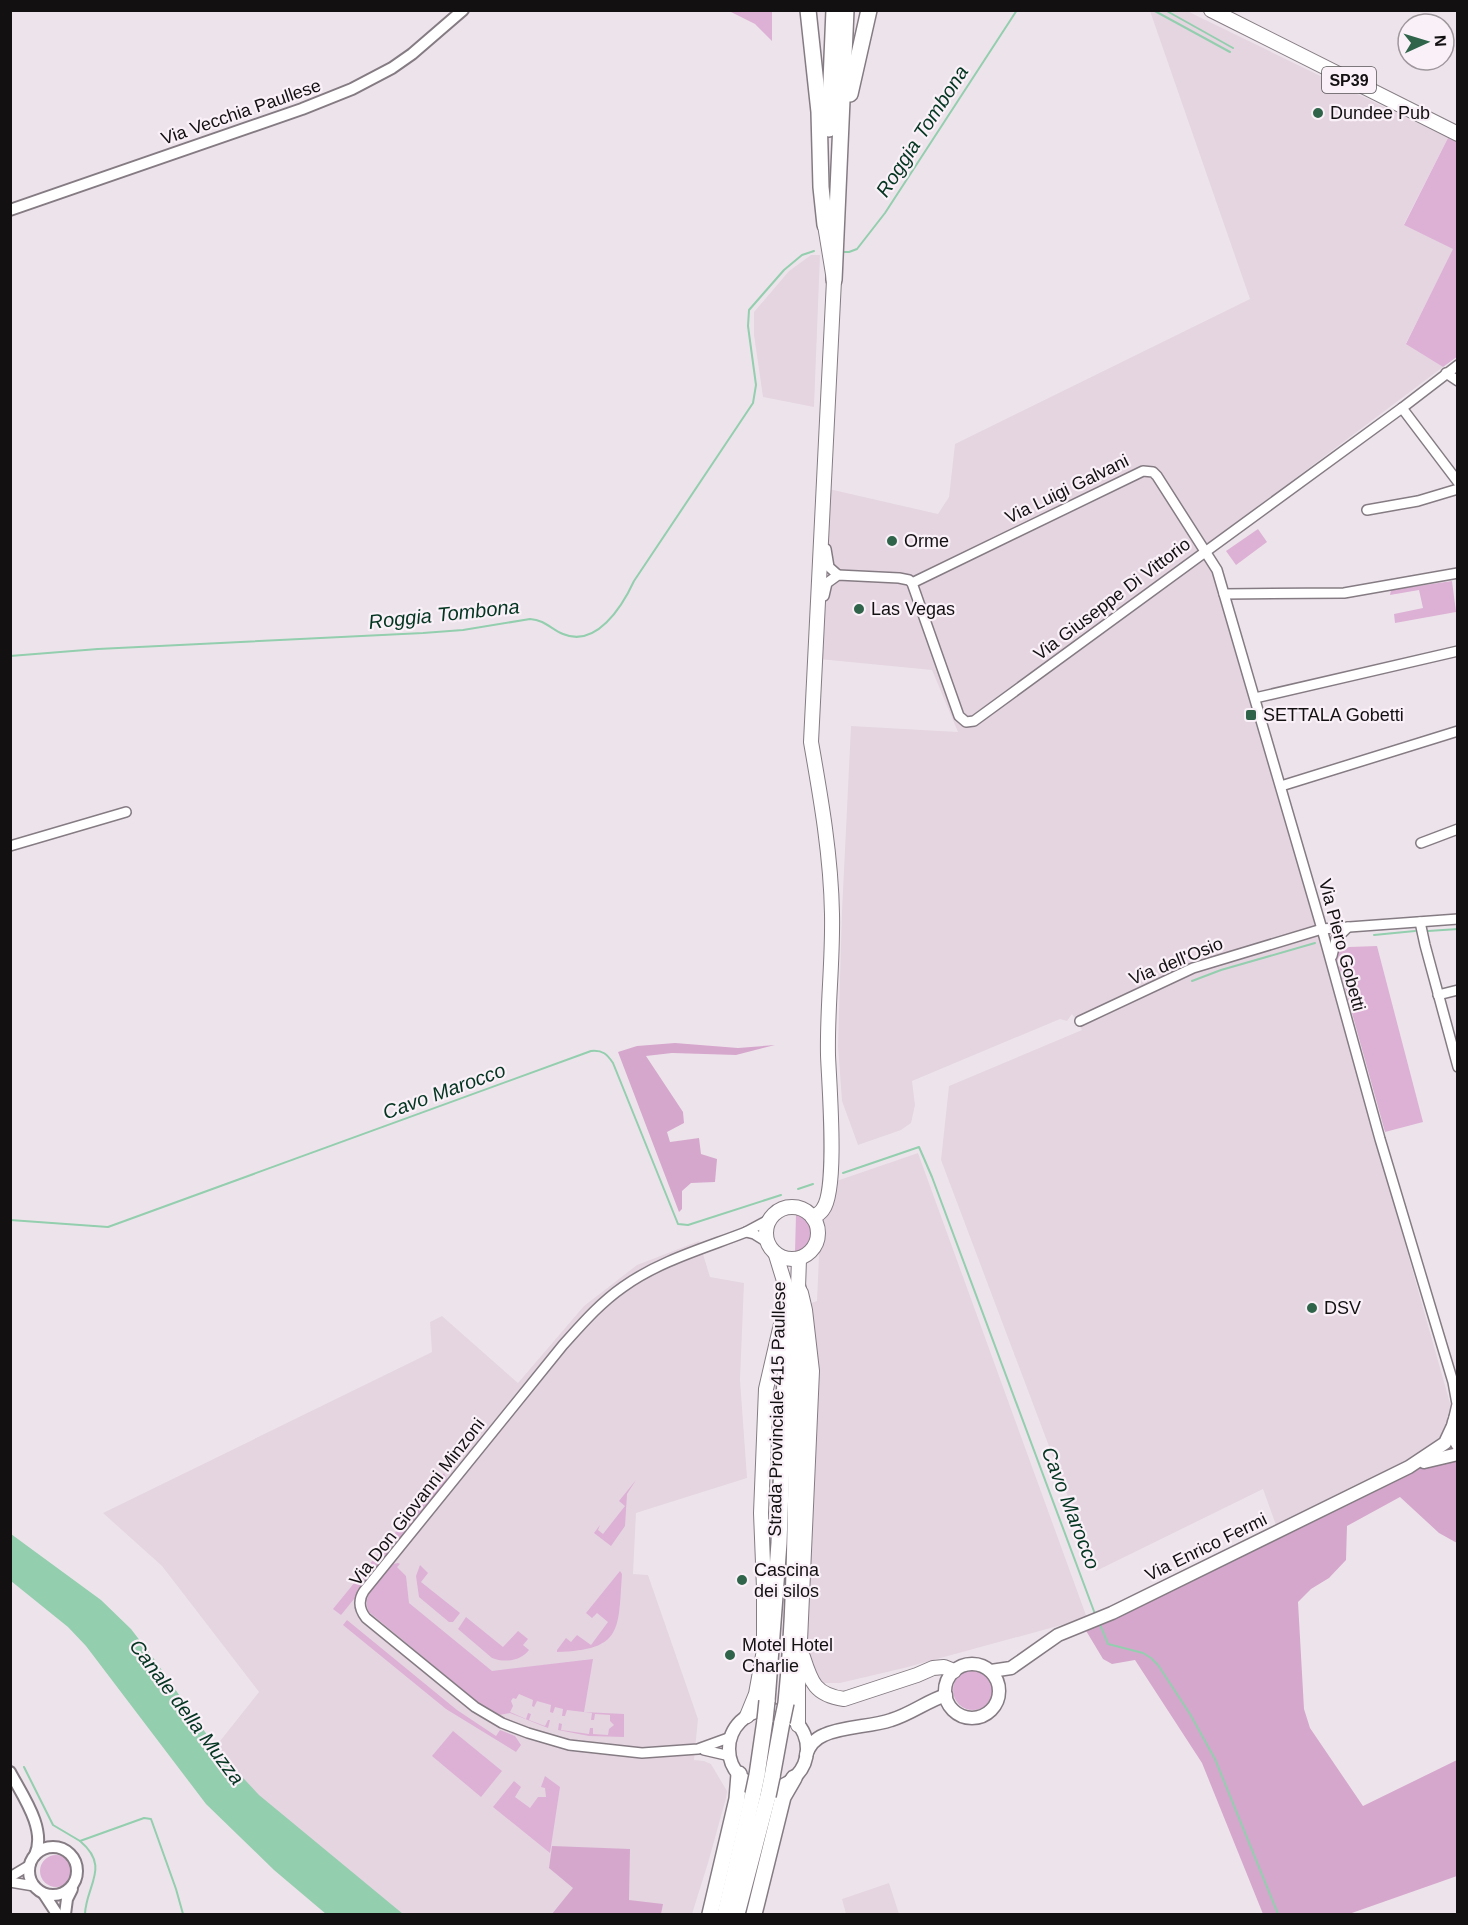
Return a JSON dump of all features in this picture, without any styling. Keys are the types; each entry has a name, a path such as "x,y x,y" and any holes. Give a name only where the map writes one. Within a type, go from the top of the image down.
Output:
{"highway":[{"path":"808,10 819,112 821,187 825,225"},
{"path":"825,225 834,10"},
{"path":"834,280 846,10"},
{"path":"835,249 851,88 868,10"},
{"path":"737,1914 760,1795 757,1775 767,1701 779,1543 793,1291"},
{"name":"Strada Provinciale 415 Paullese","path":"760,1795 772,1777 786,1703 789,1672 795,1524 793,1291"},
{"path":"710,1914 737,1799 739,1774"},
{"path":"754,1914 778,1813 783,1797 794,1778"},
{"path":"724,1914 742,1846 760,1795"}],"main road":[{"name":"SP39","path":"1211,10 1458,134"},
{"path":"813,1218 823,1210 829,1190 831,1132 828,1054 832,913 824,817 811,741 834,280 825,225"},
{"path":"789,1208 804,1211 813,1218 817,1228 816,1243 810,1253 799,1259 787,1259 776,1255 767,1242 766,1230 770,1219 777,1212 789,1208"},
{"name":"Strada Provinciale 415 Paullese","path":"776,1255 793,1291"},
{"name":"Strada Provinciale 415 Paullese","path":"793,1291 799,1259"},
{"path":"806,1756 806,1744 800,1728 800,1647 812,1371 801,1293 793,1291 766,1389 761,1513 764,1650 756,1694 747,1716 737,1726 731,1737 730,1756 739,1774 749,1783 763,1787 783,1785 794,1778 801,1768 812,1743 829,1733 894,1719 946,1695"},
{"path":"1454,1421 1453,1437 1458,1445"},
{"path":"1409,1467 1444,1443 1454,1421"},
{"path":"1409,1467 1458,1454"},
{"name":"Via Enrico Fermi","path":"991,1671 1002,1671 1021,1662 1058,1635 1112,1613 1409,1467"},
{"path":"800,1647 815,1687 832,1697 844,1699 933,1668 944,1667 954,1671"},
{"name":"Via Enrico Fermi","path":"999,1695 1021,1662"},
{"path":"975,1664 991,1671 999,1685 999,1695 989,1712 973,1717 956,1712 946,1695 948,1680 954,1671 964,1665 975,1664"},
{"path":"747,1716 761,1711 777,1711 790,1717 800,1728 829,1733"}],"street":[{"name":"Via Vecchia Paullese","path":"10,210 323,102 372,80 406,59 463,10"},
{"name":"Via Giuseppe Di Vittorio","path":"912,583 959,716 962,720 970,722 980,718 1458,365"},
{"path":"1446,373 1458,381"},
{"path":"1402,408 1458,482"},
{"name":"Via Luigi Galvani","path":"912,583 1143,471 1153,472 1157,476 1206,551"},
{"path":"1367,510 1418,501 1458,489"},
{"path":"823,504 828,520 827,561 832,571 838,575 899,578 912,583"},
{"name":"Via Piero Gobetti","path":"1206,551 1217,570 1255,698 1374,1118 1443,1350"},
{"path":"1224,594 1344,593 1458,573"},
{"path":"817,628 823,613 827,583 838,575"},
{"path":"1255,698 1458,651"},
{"path":"1281,786 1458,731"},
{"path":"10,846 126,812"},
{"path":"1421,843 1458,829"},
{"name":"Via dell'Osio","path":"1080,1021 1193,968 1322,928 1458,919"},
{"path":"1420,922 1458,1067"},
{"path":"1332,967 1334,943 1348,927"},
{"path":"1438,996 1458,990"},
{"name":"Via Don Giovanni Minzoni","path":"731,1737 698,1749 642,1753 594,1749 552,1741 502,1723 474,1707 366,1618 362,1613 360,1601 364,1590 556,1353 597,1309 638,1278 671,1261 746,1232 770,1219"},
{"path":"746,1232 767,1242"},
{"path":"1443,1350 1458,1378"},
{"path":"1443,1350 1456,1397 1454,1421"},
{"name":"Via Don Giovanni Minzoni","path":"698,1749 730,1756"},
{"path":"10,1772 34,1820 45,1835 60,1848 69,1852 75,1860 77,1875 67,1899 65,1914"},
{"path":"34,1820 39,1846 31,1861 29,1876 34,1886 44,1894 57,1914"},
{"path":"10,1877 42,1850 60,1848"},
{"path":"10,1882 34,1886"},
{"path":"44,1894 53,1896 63,1894 73,1885"}],"shaded area":[{"path":"729,11 772,11 772,41 755,24"},
{"path":"1150,11 1187,11 1448,138 1404,224 1454,249 1406,343 1443,367 1200,550 1214,571 1457,1428 1457,1449 1319,1518 1277,1528 1263,1489 1096,1571 941,1160 949,1086 1082,1030 1072,1014 1067,1021 1060,1019 912,1081 915,1105 911,1123 901,1130 858,1145 842,1101 838,1046 851,726 958,732 932,670 819,659 829,489 938,514 949,497 955,444 1250,299"},
{"path":"1448,138 1458,143 1458,356 1443,367 1406,344 1453,249 1404,225"},
{"path":"811,255 820,255 814,407 763,397 754,335 754,312 789,271"},
{"path":"1258,529 1267,542 1236,565 1226,551"},
{"path":"1452,581 1456,612 1395,623 1394,614 1423,608 1419,590 1390,595 1391,590"},
{"path":"1377,946 1423,1122 1385,1132 1337,959 1338,952 1349,947"},
{"path":"675,1043 738,1048 775,1045 736,1055 672,1053 646,1056 683,1112 684,1123 667,1132 670,1142 699,1138 701,1154 717,1159 715,1182 691,1183 682,1191 682,1209 679,1212 618,1052 637,1046"},
{"path":"918,1153 1087,1618 904,1668 840,1683 822,1683 795,1668 802,1306 817,1301 822,1186"},
{"path":"796,1214 810,1221 814,1235 811,1245 795,1252"},
{"path":"699,1241 710,1277 744,1283 740,1380 747,1478 636,1513 633,1574 648,1575 698,1719 694,1760 711,1764 727,1791 692,1914 387,1914 209,1755 259,1692 162,1566 103,1513 432,1352 430,1322 442,1316 518,1383 584,1306 637,1265"},
{"path":"1457,1449 1457,1543 1439,1533 1400,1497 1347,1526 1346,1560 1329,1578 1311,1589 1298,1602 1304,1709 1310,1728 1363,1806 1457,1760 1457,1876 1349,1914 1263,1914 1202,1763 1135,1660 1112,1664 1103,1659 1085,1629 1112,1619"},
{"path":"444,1473 448,1481 441,1492 341,1615 333,1609"},
{"path":"636,1480 627,1494 625,1526 611,1546 594,1533 600,1525 598,1530 603,1534 625,1506 619,1501"},
{"path":"393,1564 400,1564 397,1567 406,1576 409,1603 492,1671 593,1659 584,1712 624,1714 624,1737 589,1736 558,1730 559,1723 562,1724 561,1730 589,1734 590,1728 593,1728 593,1734 608,1735 609,1729 614,1725 610,1721 610,1715 595,1714 594,1720 591,1720 592,1713 567,1710 565,1716 562,1716 563,1709 555,1707 553,1713 550,1712 551,1705 537,1701 534,1707 532,1706 533,1700 519,1694 511,1701 513,1706 510,1712 526,1719 528,1713 531,1714 529,1720 545,1726 550,1720 548,1728 510,1713 499,1715 481,1705 369,1612 367,1598 370,1592"},
{"path":"420,1565 428,1573 421,1582 460,1613 453,1622 449,1622 419,1597 416,1576"},
{"path":"620,1571 622,1574 619,1610 613,1633 606,1641 594,1647 557,1652 566,1638 571,1642 577,1635 591,1645 608,1622 597,1613 592,1618 586,1613"},
{"path":"466,1617 503,1647 518,1631 528,1639 523,1645 529,1650 522,1657 512,1660 492,1658 458,1629"},
{"path":"347,1620 457,1710 496,1736 500,1730 515,1736 521,1745 516,1752 446,1709 343,1625"},
{"path":"973,1670 987,1676 993,1690 987,1704 973,1710 959,1704 953,1690 959,1676"},
{"path":"453,1731 502,1771 481,1797 432,1756"},
{"path":"545,1776 560,1787 550,1853 493,1807 514,1781 521,1787 515,1797 530,1808 538,1797 546,1797 545,1788 541,1787"},
{"path":"552,1846 630,1849 629,1900 663,1904 661,1914 552,1914 573,1888 549,1868"},
{"path":"56,1855 68,1859 72,1871 68,1883 56,1887 44,1883 40,1871 44,1859"},
{"path":"889,1883 899,1914 846,1914 842,1899"}],"water":[{"name":"Canale della Muzza","path":"11,1534 101,1600 131,1629 219,1752 259,1795 403,1914 326,1914 274,1870 206,1804 86,1646 68,1627 11,1581"}],"waterway":[{"name":"Roggia Tombona","path":"842,252 857,249 885,213 1017,10"},
{"path":"1153,10 1230,52"},
{"path":"1165,10 1233,48"},
{"name":"Roggia Tombona","path":"10,656 98,649 423,633 463,630 530,619 575,637 597,630 615,613 753,403 756,385 748,326 749,310 784,270 802,255 814,251"},
{"path":"1428,931 1458,929"},
{"path":"1374,935 1415,931"},
{"path":"1192,981 1221,970 1315,943"},
{"name":"Cavo Marocco","path":"10,1220 108,1227 591,1051 604,1053 613,1063 678,1224 688,1225 781,1195"},
{"name":"Cavo Marocco","path":"843,1173 919,1147 1095,1614"},
{"name":"Cavo Marocco","path":"798,1189 813,1184"},
{"name":"Cavo Marocco","path":"1099,1622 1108,1644 1143,1653 1158,1665 1190,1714 1215,1759 1278,1914"},
{"path":"24,1767 53,1825 80,1841 144,1818 151,1819 183,1914"},
{"path":"80,1841 89,1850 94,1859 95,1868 85,1914"}],"place":[{"name":"Dundee Pub","path":"1318,113"},
{"name":"Orme","path":"892,541"},
{"name":"Las Vegas","path":"859,609"},
{"name":"SETTALA Gobetti","path":"1251,715"},
{"name":"DSV","path":"1312,1308"},
{"name":"Cascina dei silos","path":"742,1580"},
{"name":"Motel Hotel Charlie","path":"730,1655"}]}
